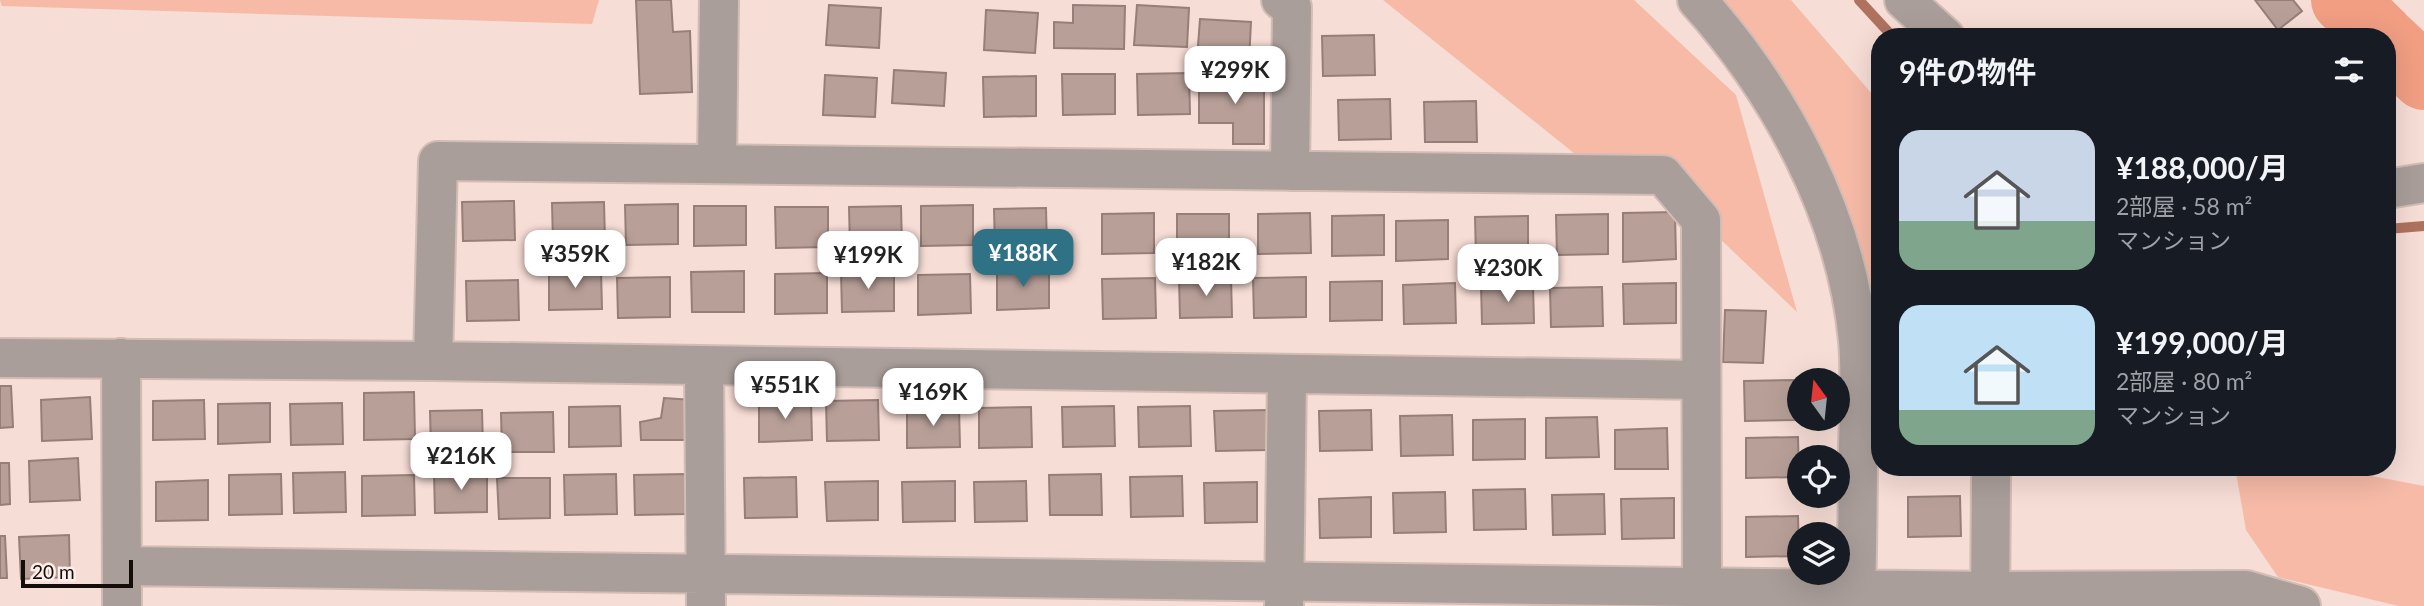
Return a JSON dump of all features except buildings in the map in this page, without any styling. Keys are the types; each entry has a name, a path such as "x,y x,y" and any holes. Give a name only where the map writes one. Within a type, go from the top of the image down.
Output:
{"street":[{"path":"716,164 719,0"},
{"path":"1281,0 1292,8 1290,171"},
{"path":"1697,0 1723,29 1757,76 1805,156 1838,245 1858,339 1856,597"},
{"path":"1905,0 1935,28"},
{"path":"433,361 438,161 1663,176 1701,220 1702,587"},
{"path":"2396,188 2424,183"},
{"path":"0,358 433,361 1701,380"},
{"path":"121,358 122,606"},
{"path":"704,366 706,590"},
{"path":"1284,594 1287,374"},
{"path":"1990,599 1991,478"},
{"path":"123,566 706,590 1284,594 1702,587 1856,597 1990,599 2246,590 2301,606"}],"shaded area":[{"path":"0,0 599,0 592,24 2,6"},
{"path":"1383,0 1634,0 1736,95 1797,312 1718,237 1655,158 1585,162"},
{"path":"1690,0 1791,0 1871,93 1871,301 1864,298 1748,64"},
{"path":"2237,476 2372,476 2424,486 2424,606 2399,606 2278,577 2246,530"}],"waterway":[{"path":"1859,0 1885,28"},
{"path":"2344,0 2373,28"},
{"path":"2396,51 2424,77"},
{"path":"2396,228 2424,226"}]}
